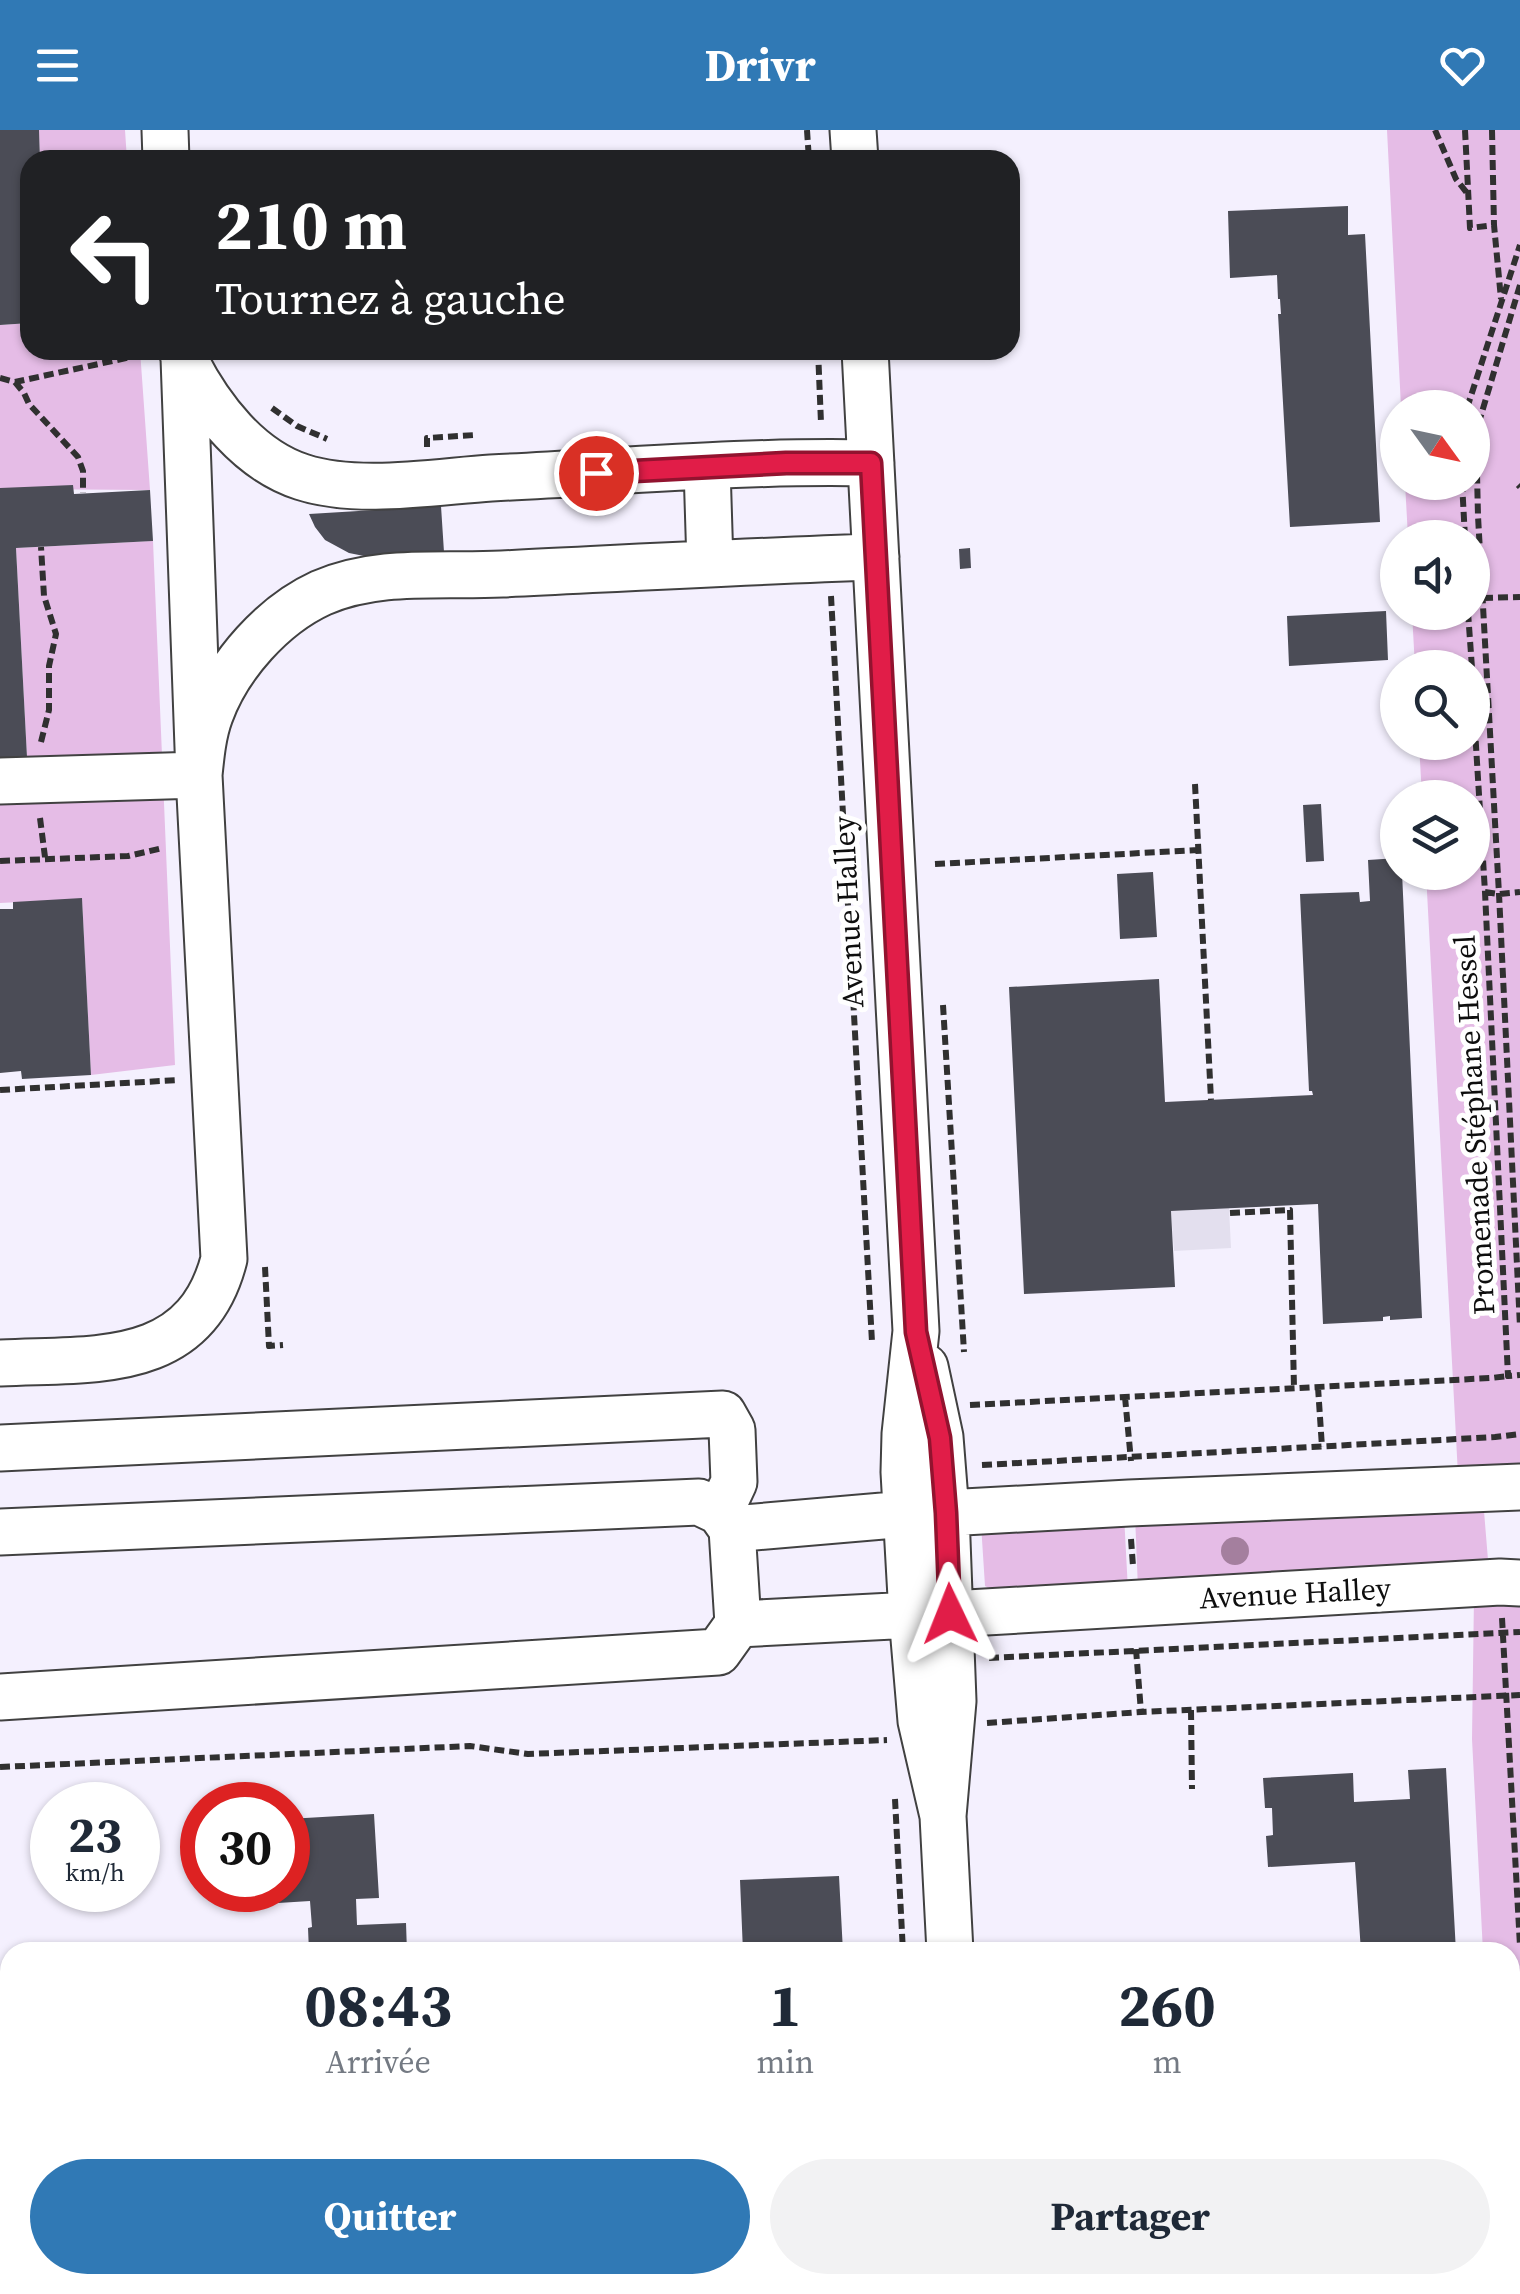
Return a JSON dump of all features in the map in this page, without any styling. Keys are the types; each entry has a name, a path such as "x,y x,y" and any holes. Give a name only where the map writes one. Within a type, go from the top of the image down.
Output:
{"street":[{"path":"0,1363 128,1354 168,1340 199,1313 218,1281 224,1259 176,360"},
{"path":"181,360 234,432 278,466 302,478 328,483 397,486 707,467 871,463"},
{"name":"Avenue Halley","path":"866,360 916,1332 937,1422 920,1522 924,1606 952,1701 943,1816 949,1942"},
{"path":"707,467 710,564"},
{"path":"199,775 210,715 236,668 276,623 322,593 371,578 395,576 876,558"},
{"path":"18,780 199,775"},
{"path":"0,1448 723,1414 732,1430 734,1482 726,1521 738,1624 718,1652 0,1697"},
{"path":"0,1532 700,1502 726,1521 920,1522 1130,1503 1520,1487"},
{"name":"Avenue Halley","path":"924,1606 1135,1602 1520,1582"},
{"path":"738,1624 924,1606"}],"path":[{"path":"1435,130 1456,179 1467,194"},
{"path":"1465,130 1470,228 1494,225"},
{"path":"1492,130 1494,225 1501,299"},
{"path":"1473,390 1520,245"},
{"name":"Promenade Stéphane Hessel","path":"1480,520 1476,432 1520,284"},
{"path":"0,378 15,382 137,360"},
{"path":"818,360 823,462"},
{"path":"15,382 29,404 78,457 83,471 83,494"},
{"path":"263,402 297,426 336,443"},
{"path":"413,452 428,452 427,438 487,435"},
{"path":"42,547 44,596 56,634 49,666 50,710 34,767 18,780 45,857"},
{"name":"Avenue Halley","path":"829,559 872,1355"},
{"path":"1490,598 1520,597"},
{"name":"Promenade Stéphane Hessel","path":"1485,630 1520,1327"},
{"name":"Promenade Stéphane Hessel","path":"1477,760 1508,1376"},
{"path":"1195,784 1211,1100"},
{"path":"0,861 128,856 202,839"},
{"path":"935,864 1198,850"},
{"path":"1485,892 1520,892"},
{"path":"0,1090 215,1078"},
{"path":"1230,1213 1290,1210 1294,1388"},
{"path":"967,1405 1520,1375"},
{"path":"1318,1387 1322,1447"},
{"path":"1125,1397 1141,1712"},
{"path":"972,1466 1520,1434"},
{"name":"Avenue Halley","path":"978,1659 1520,1632"},
{"path":"1505,1695 1519,1918"},
{"path":"980,1723 1520,1695"},
{"path":"1191,1710 1192,1789"},
{"path":"0,1767 470,1746 528,1754 892,1740"},
{"path":"895,1798 902,1942"},
{"path":"1513,1826 1520,1835"}],"shaded area":[{"path":"39,130 125,130 126,150 40,150"},
{"path":"1387,130 1520,130 1520,1471 1458,1475 1427,890 1490,890 1490,780 1421,780 1420,760 1490,760 1490,650 1414,650 1413,630 1490,630 1490,520 1407,520 1406,500 1490,500 1490,390 1400,390"},
{"path":"20,324 20,360 141,360 150,490 0,489 0,325"},
{"path":"153,541 175,1065 91,1075 82,899 0,903 0,759 27,757 16,548"},
{"path":"1229,1208 1231,1248 1174,1251 1171,1211"},
{"path":"1483,1499 1489,1572 1138,1589 1135,1515"},
{"path":"1124,1515 1128,1590 997,1592 985,1586 981,1524"},
{"path":"1474,1596 1520,1596 1520,1942 1482,1942 1472,1739"}],"building":[{"path":"0,130 39,130 40,150 20,150 20,324 0,325"},
{"path":"1348,206 1348,235 1365,234 1380,522 1290,527 1277,275 1230,278 1228,211"},
{"path":"73,485 74,494 150,490 153,541 16,548 27,757 0,758 0,488"},
{"path":"441,506 444,552 364,556 349,553 325,540 309,514"},
{"path":"970,548 971,568 960,569 959,549"},
{"path":"1380,611 1380,630 1387,630 1388,650 1380,650 1380,660 1289,666 1287,616"},
{"path":"1321,804 1324,861 1306,862 1303,805"},
{"path":"1380,859 1380,890 1403,890 1422,1318 1390,1320 1390,1316 1383,1317 1383,1321 1323,1324 1318,1204 1171,1211 1175,1287 1024,1294 1009,987 1159,979 1165,1102 1313,1095 1309,1091 1300,894 1359,892 1360,902 1370,901 1368,860"},
{"path":"1153,872 1157,937 1120,939 1117,874"},
{"path":"82,898 91,1075 22,1079 21,1071 0,1073 0,909 13,909 13,902"},
{"path":"1446,1768 1455,1942 1360,1942 1355,1862 1268,1867 1266,1836 1273,1835 1272,1808 1265,1808 1263,1778 1353,1773 1354,1802 1410,1799 1408,1770"},
{"path":"374,1814 379,1898 356,1899 357,1925 406,1923 407,1942 309,1942 308,1928 312,1927 310,1818"},
{"path":"839,1876 842,1942 743,1942 740,1880"}],"route":[{"path":"596,473 786,463 871,463 916,1332 940,1438 950,1614"}]}
